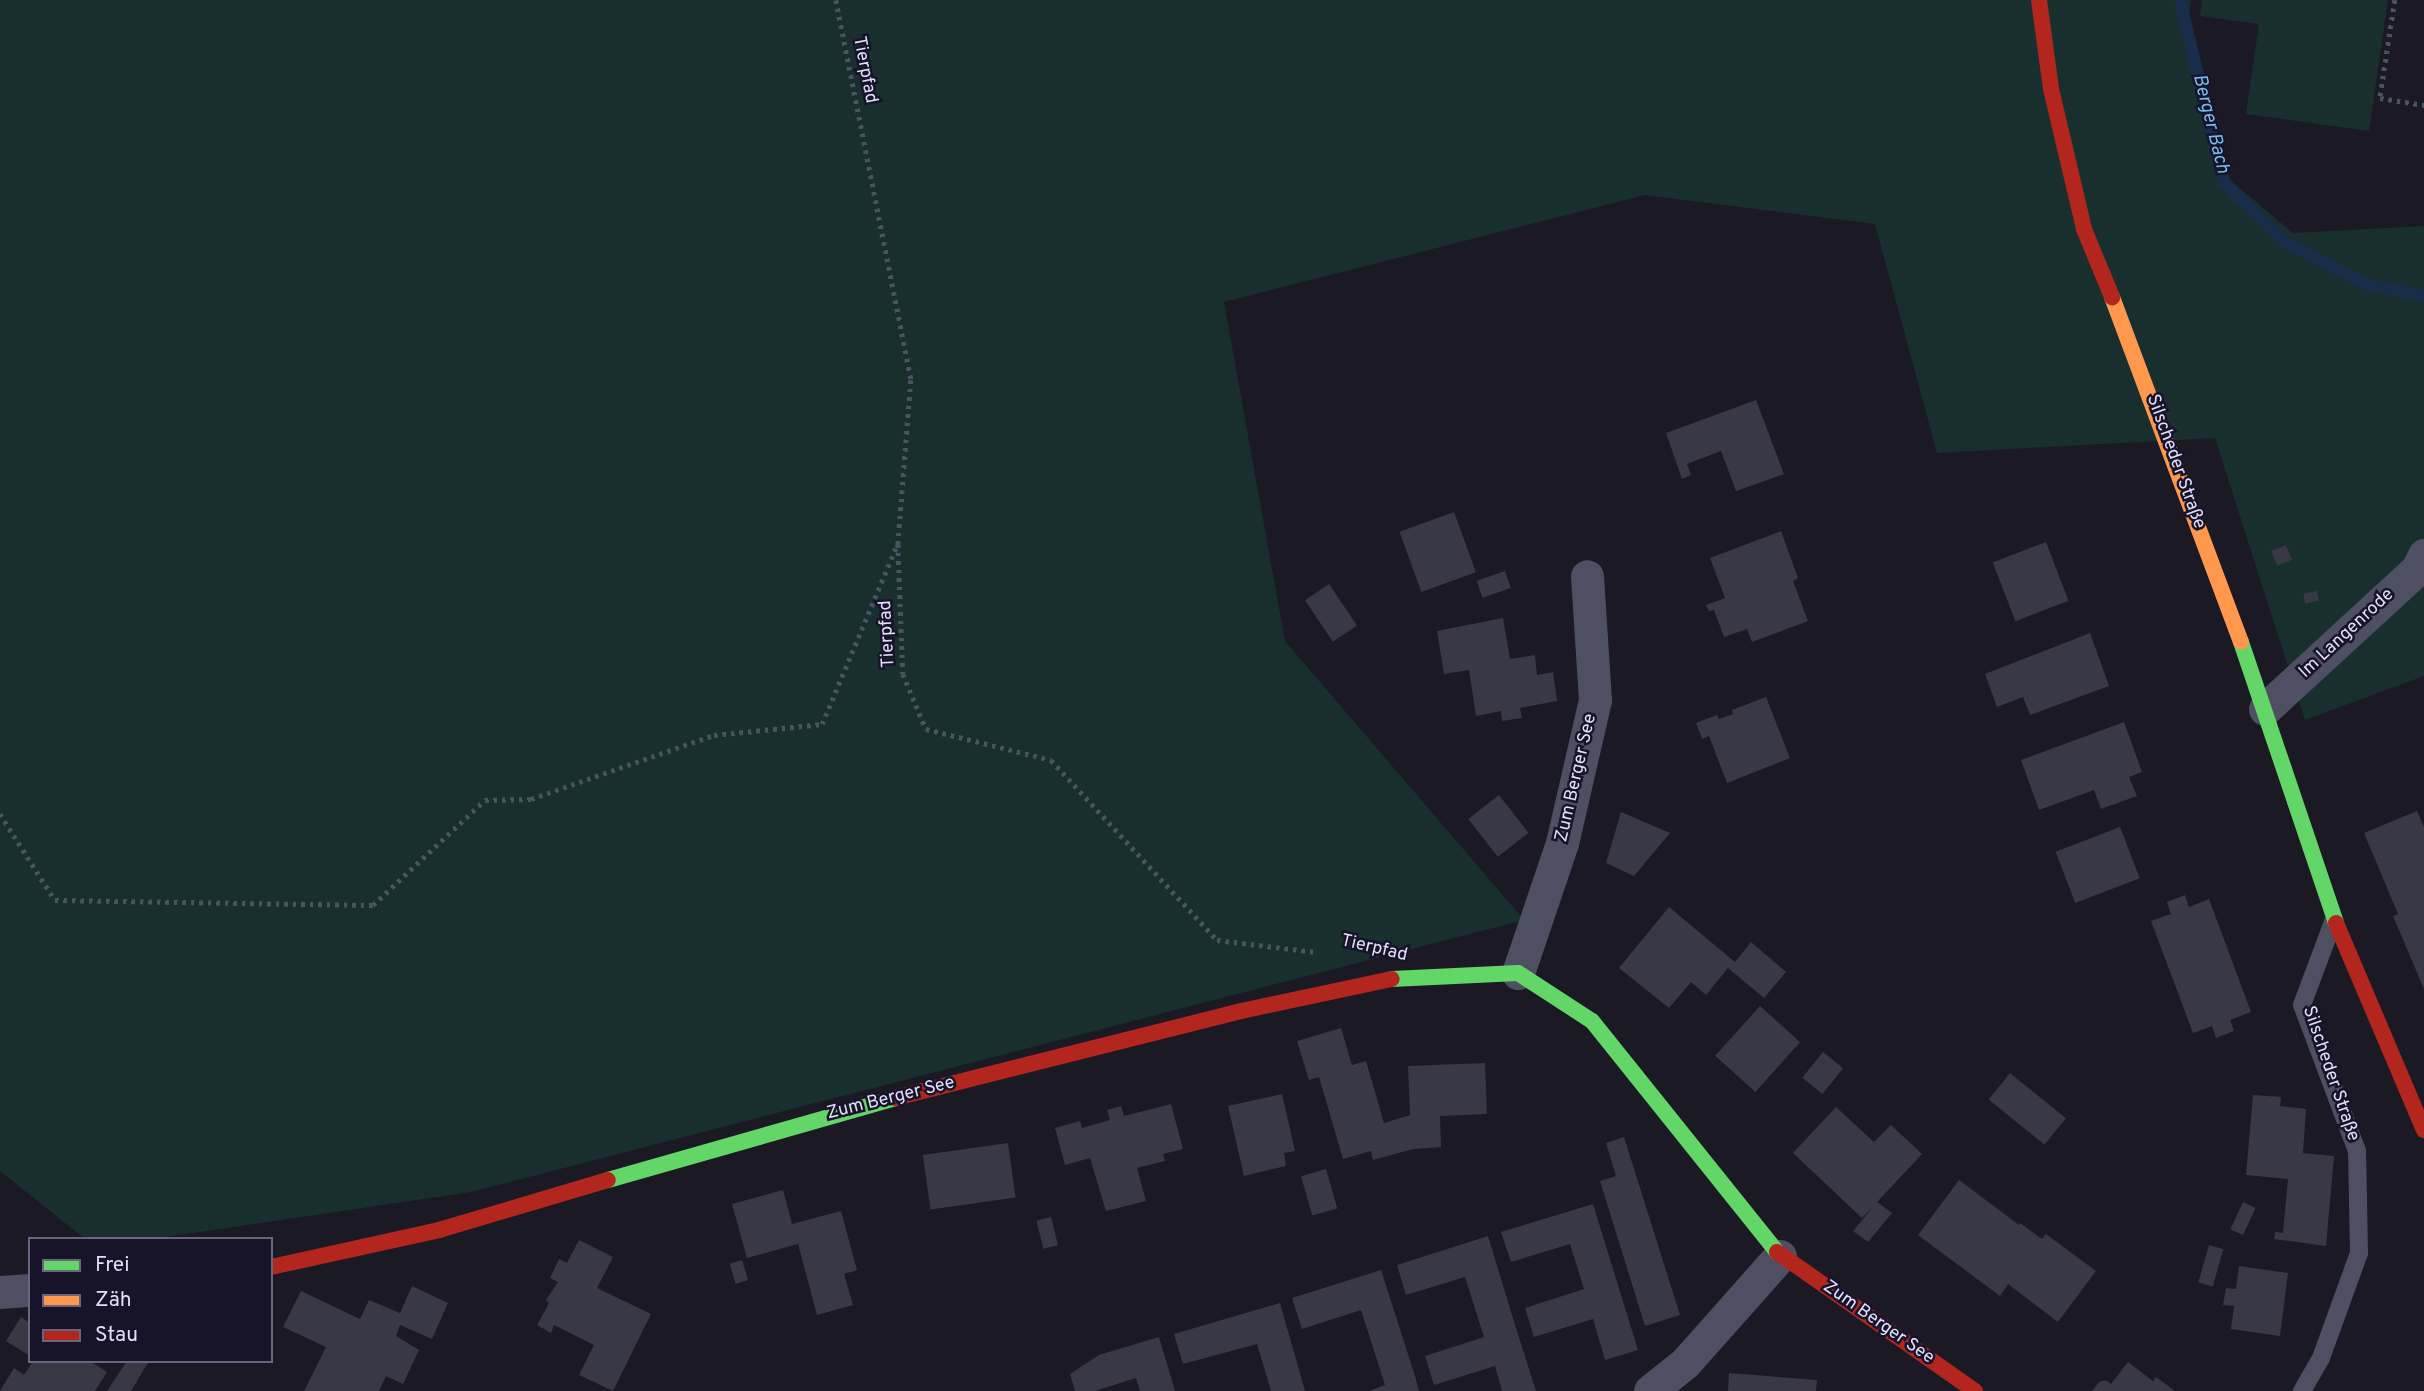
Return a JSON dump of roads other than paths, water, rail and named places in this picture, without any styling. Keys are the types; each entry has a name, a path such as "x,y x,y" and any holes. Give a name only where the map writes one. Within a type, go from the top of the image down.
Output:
{"street":[{"name":"Silscheder Straße","path":"2039,0 2051,89 2084,229 2136,356 2265,709 2334,919 2424,1130"},
{"name":"Im Langenrode","path":"2265,709 2417,569 2424,555"},
{"name":"Zum Berger See","path":"1518,973 1562,843 1595,700 1587,576"},
{"name":"Zum Berger See","path":"273,1266 439,1230 832,1114 1241,1011 1406,976 1518,973 1592,1021 1780,1256 1975,1391"},
{"path":"1650,1391 1685,1363 1780,1256"},
{"path":"0,1292 28,1290"}],"lane":[{"name":"Silscheder Straße","path":"2302,1391 2321,1358 2359,1253 2357,1151 2302,1004 2334,919"}],"waterway":[{"name":"Berger Bach","path":"2180,0 2223,182 2285,242 2365,284 2424,296"}]}
